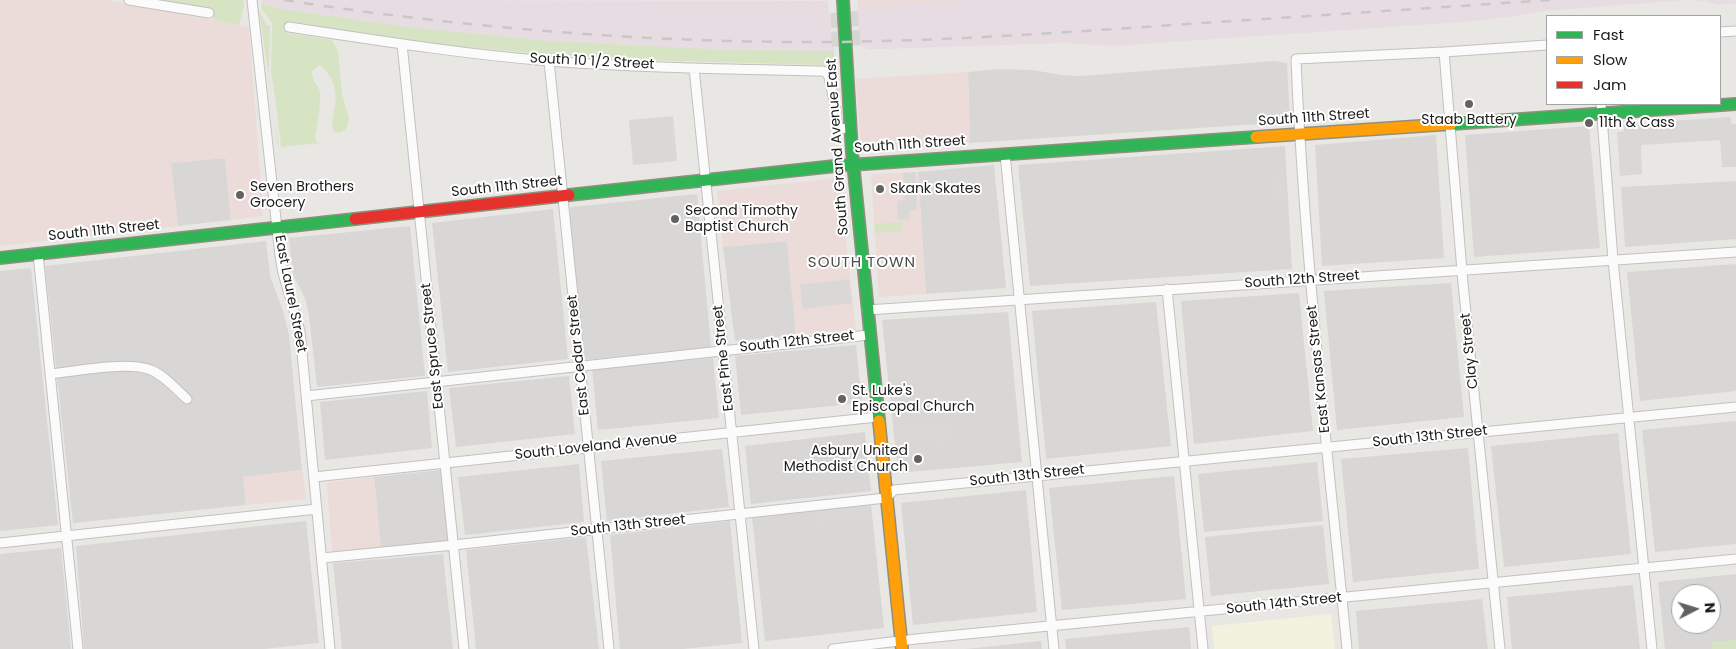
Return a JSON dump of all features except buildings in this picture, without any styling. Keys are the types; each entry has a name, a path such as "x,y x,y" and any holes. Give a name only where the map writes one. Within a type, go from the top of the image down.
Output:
{"street":[{"path":"129,0 209,13"},
{"name":"East Laurel Street","path":"252,0 276,228 283,273 300,331 330,649"},
{"name":"South Grand Avenue East","path":"843,0 853,164 901,645"},
{"name":"South 10 1/2 Street","path":"289,27 402,44 549,61 694,68 822,71 827,73 829,77 838,129 850,128"},
{"path":"1721,32 1736,31"},
{"name":"East Spruce Street","path":"402,44 436,382 455,545 464,649"},
{"path":"1444,52 1546,45"},
{"name":"East Kansas Street","path":"1347,649 1310,280 1299,134 1296,59 1444,52"},
{"name":"Clay Street","path":"1444,52 1462,269 1500,649"},
{"name":"East Cedar Street","path":"549,61 609,649"},
{"name":"East Pine Street","path":"694,68 754,649"},
{"name":"South 11th Street","path":"1721,105 1736,104"},
{"name":"South 11th Street","path":"0,258 853,164 1450,124 1601,109 1709,105"},
{"path":"1601,109 1613,260 1652,649"},
{"path":"1005,154 1054,649"},
{"name":"South 12th Street","path":"867,310 1736,252"},
{"path":"38,254 78,649"},
{"path":"1168,289 1203,649"},
{"name":"South 12th Street","path":"306,396 869,335"},
{"path":"50,374 118,366 151,370 164,378 187,399"},
{"name":"South 13th Street","path":"322,558 886,498 894,490 1736,407"},
{"name":"South Loveland Avenue","path":"314,477 877,416"},
{"path":"0,543 318,509"},
{"name":"South 14th Street","path":"832,649 901,645 1051,626 1736,559"}],"shaded area":[{"path":"0,0 107,0 249,27 263,216 231,220 225,158 171,163 178,226 0,246"},
{"path":"263,0 828,1 834,51 728,50 551,41 409,27 281,9 261,3"},
{"path":"857,0 971,0 858,8"},
{"path":"971,0 1686,0 1543,11 1463,22 1113,46 1064,43 868,49 860,45 858,8"},
{"path":"1686,0 1736,0 1736,3 1717,5 1706,1"},
{"path":"1274,61 1287,63 1290,122 970,143 968,72 999,69 1033,70 1080,76"},
{"path":"968,72 970,143 873,151 861,147 856,79"},
{"path":"673,116 677,161 633,165 629,120"},
{"path":"1731,117 1731,124 1736,124 1736,167 1722,167 1720,140 1641,145 1642,174 1620,176 1617,132 1624,131 1624,124"},
{"path":"1589,126 1600,248 1474,257 1465,135"},
{"path":"1436,135 1444,258 1322,266 1315,145"},
{"path":"1285,146 1292,269 1030,286 1018,165"},
{"path":"225,158 231,220 178,226 171,163"},
{"path":"994,165 1006,288 926,294 918,172"},
{"path":"1482,168 1483,187 1469,188 1468,169"},
{"path":"915,172 917,210 909,211 909,219 898,220 897,201 905,200 903,173"},
{"path":"918,172 926,294 879,297 871,174"},
{"path":"1285,173 1287,200 1273,201 1271,174"},
{"path":"839,178 856,330 796,335 787,241 723,247 717,191"},
{"path":"1736,181 1736,239 1625,247 1621,187"},
{"path":"697,194 711,347 585,360 569,210 572,207"},
{"path":"553,209 568,359 448,372 432,223"},
{"path":"410,226 425,376 317,387 309,315 305,298 293,275 289,238"},
{"path":"266,241 270,276 283,311 289,335 302,470 243,477 246,505 73,523 45,266"},
{"path":"787,241 796,335 735,341 723,247"},
{"path":"1736,264 1736,391 1640,401 1627,272"},
{"path":"31,268 58,525 0,531 0,271"},
{"path":"849,279 852,303 803,309 800,285"},
{"path":"1451,283 1464,417 1337,430 1324,291"},
{"path":"1299,293 1313,431 1194,444 1181,301"},
{"path":"1156,302 1171,446 1046,459 1032,311"},
{"path":"1008,312 1022,462 898,473 882,320"},
{"path":"856,345 862,403 741,415 735,356"},
{"path":"713,358 719,418 598,430 592,368"},
{"path":"569,376 575,434 456,447 449,388"},
{"path":"427,391 432,448 325,460 320,402"},
{"path":"1736,421 1736,544 1655,552 1642,430"},
{"path":"954,422 955,436 944,438 945,444 934,445 933,439 895,443 893,429"},
{"path":"865,432 871,491 751,504 745,446"},
{"path":"1618,433 1631,554 1504,567 1491,446"},
{"path":"1468,448 1479,569 1353,582 1341,459"},
{"path":"722,449 729,507 607,521 601,461"},
{"path":"1317,462 1323,521 1204,532 1198,474"},
{"path":"579,464 584,522 465,535 458,477"},
{"path":"302,470 306,499 246,505 243,477"},
{"path":"441,470 450,543 381,549 374,477"},
{"path":"1174,476 1186,599 1062,610 1049,488"},
{"path":"374,477 381,549 342,553 332,551 327,484 329,482"},
{"path":"1026,490 1037,612 913,625 901,503"},
{"path":"869,504 870,518 817,524 815,509"},
{"path":"871,505 884,628 765,641 752,517"},
{"path":"306,521 319,643 264,649 84,649 76,546"},
{"path":"730,521 742,643 683,649 620,649 610,535"},
{"path":"1323,525 1329,584 1211,596 1205,537"},
{"path":"586,537 599,649 476,649 466,550"},
{"path":"61,548 71,649 0,649 0,554"},
{"path":"443,554 453,649 342,649 333,563"},
{"path":"1736,574 1736,649 1665,649 1658,582"},
{"path":"1633,585 1640,649 1512,649 1507,597"},
{"path":"1482,599 1488,649 1359,649 1356,611"},
{"path":"1331,614 1335,649 1214,649 1212,626"},
{"path":"1189,627 1191,649 1066,649 1065,639"},
{"path":"1041,641 1042,649 966,649"}],"green space":[{"path":"155,0 243,0 244,6 239,25 213,20 214,10"},
{"path":"261,3 281,9 409,27 551,41 728,50 834,51 835,65 838,66 839,96 831,74 821,65 640,60 554,55 411,42 289,21 288,33 332,40 338,51 342,94 349,118 346,129 339,133 334,132 332,121 336,98 333,82 327,72 319,65 312,71 313,79 320,93 315,137 317,142 321,143 281,147 271,72 272,23 262,9"},
{"path":"259,10 267,25 270,25 269,73 273,103"},
{"path":"902,222 902,231 875,233 874,224"},
{"path":"1736,640 1736,649 1712,649 1711,642"}],"pier":[{"path":"858,11 859,26 831,28 830,13"},
{"path":"860,30 860,45 832,47 831,32"}],"railway":[{"path":"284,0 420,19 488,26 625,37 762,42 920,40 1010,36 1550,0"}],"traffic: fast":[{"path":"843,0 852,152 879,421"},
{"path":"1451,124 1736,104"},
{"path":"569,195 835,166 1256,137"},
{"path":"0,258 355,219"}],"traffic: slow":[{"path":"1256,137 1451,124"},
{"path":"879,421 902,649"}],"traffic: jam":[{"path":"355,219 569,195"}],"place":[{"name":"Staab Battery","path":"1469,104"},
{"name":"11th & Cass","path":"1589,123"},
{"name":"Skank Skates","path":"880,189"},
{"name":"Seven Brothers Grocery","path":"240,195"},
{"name":"Second Timothy Baptist Church","path":"675,219"},
{"name":"St. Luke's Episcopal Church","path":"842,399"},
{"name":"Asbury United Methodist Church","path":"918,459"}],"district":[{"name":"SOUTH TOWN","path":"862,263"}]}
